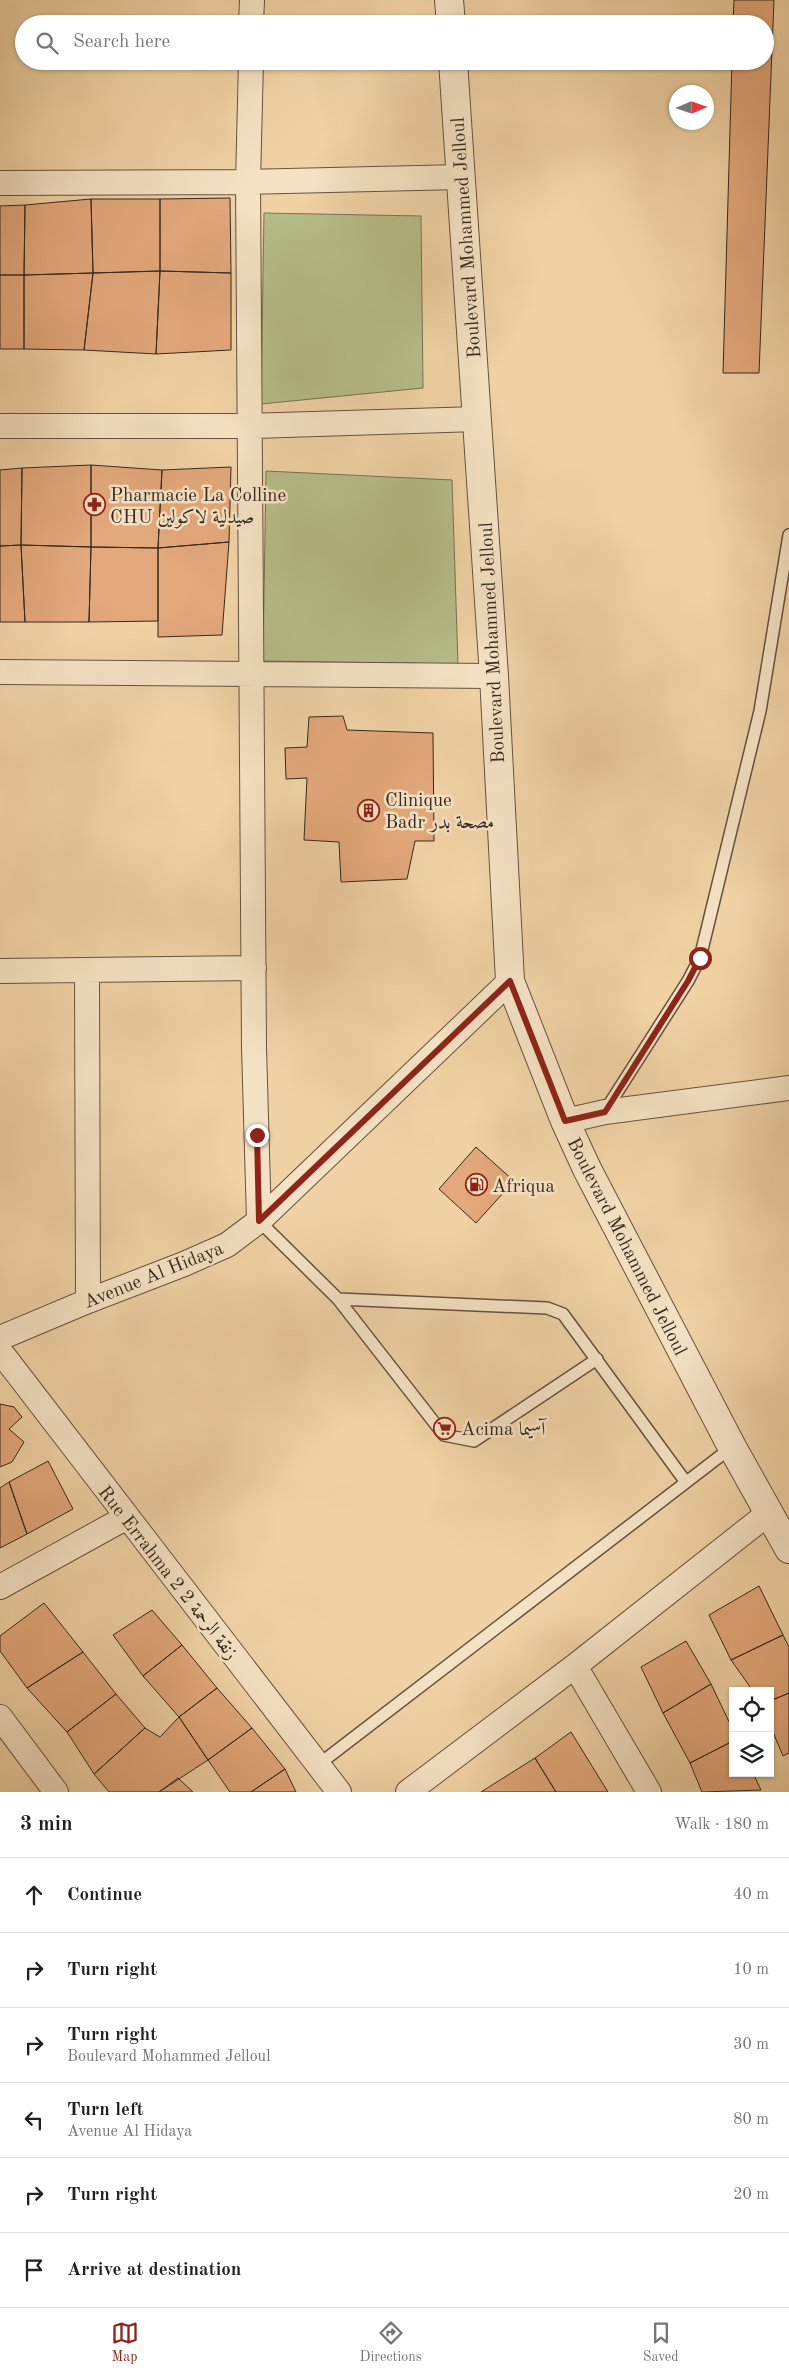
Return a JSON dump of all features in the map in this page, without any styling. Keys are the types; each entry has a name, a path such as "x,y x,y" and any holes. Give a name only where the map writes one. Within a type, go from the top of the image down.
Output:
{"street":[{"path":"251,15 252,0"},
{"path":"449,0 450,15"},
{"path":"250,70 248,182 254,968 259,1221"},
{"name":"Boulevard Mohammed Jelloul","path":"454,70 494,676 510,981 565,1121 621,1235 732,1447 789,1549"},
{"path":"0,183 248,182 460,177"},
{"path":"0,426 250,426 478,420"},
{"path":"0,672 494,676"},
{"path":"0,971 254,968"},
{"path":"87,971 88,1301"},
{"name":"Avenue Al Hidaya","path":"0,1338 184,1264 227,1244 259,1221 510,981"},
{"path":"565,1121 605,1112 789,1088"},
{"name":"Rue Errahma 2 2 زنقة الرحمة","path":"0,1351 338,1792"},
{"path":"408,1792 575,1666 770,1512"},
{"path":"0,1587 127,1517"},
{"path":"575,1666 649,1792"},
{"path":"0,1717 53,1791"}],"lane":[{"path":"605,1112 688,981 700,958 760,711 789,534"},
{"path":"259,1221 338,1299 444,1435 474,1441 597,1359"},
{"path":"338,1299 547,1308 563,1314 685,1481"},
{"path":"318,1765 685,1481 732,1447"}],"green space":[{"path":"264,213 421,216 423,388 261,404"},
{"path":"266,471 452,480 458,664 263,661"}],"building":[{"path":"734,0 774,0 773,15 733,15"},
{"path":"732,70 771,70 759,373 723,373"},
{"path":"230,198 231,273 160,271 160,199"},
{"path":"91,199 160,199 160,271 93,273"},
{"path":"91,199 93,273 24,275 25,205"},
{"path":"25,205 24,275 0,275 0,206"},
{"path":"160,271 156,354 84,350 93,273"},
{"path":"160,271 231,273 231,350 156,354"},
{"path":"93,273 84,350 24,349 24,275"},
{"path":"0,275 24,275 24,349 0,349"},
{"path":"91,465 162,470 158,548 91,547"},
{"path":"91,465 91,547 21,545 22,468"},
{"path":"231,467 229,542 158,548 162,470"},
{"path":"22,468 21,545 0,546 0,470"},
{"path":"229,542 222,635 158,637 158,548"},
{"path":"21,545 91,547 89,622 25,622"},
{"path":"21,545 25,622 0,622 0,546"},
{"path":"91,547 158,548 158,621 89,622"},
{"name":"Clinique Badr مصحة بدر","path":"343,716 347,730 433,733 434,841 415,841 407,879 341,882 339,842 304,840 307,778 286,779 285,748 307,747 309,717"},
{"name":"Afriqua","path":"476,1147 514,1181 476,1223 439,1189"},
{"path":"0,1404 14,1407 22,1417 9,1429 24,1442 12,1462 0,1467"},
{"path":"48,1461 73,1509 27,1534 9,1482"},
{"path":"9,1482 27,1534 0,1548 0,1488"},
{"path":"759,1586 783,1635 731,1660 709,1615"},
{"path":"44,1603 83,1652 27,1688 0,1651 0,1636"},
{"path":"152,1610 182,1645 143,1676 113,1635"},
{"path":"783,1635 789,1647 789,1693 774,1699 774,1687 750,1687 731,1660"},
{"path":"686,1641 711,1684 663,1713 641,1667"},
{"path":"182,1645 217,1688 179,1717 143,1676"},
{"path":"83,1652 116,1694 67,1732 27,1688"},
{"path":"711,1684 729,1722 729,1743 690,1763 663,1713"},
{"path":"217,1688 252,1728 208,1760 179,1717"},
{"path":"789,1693 789,1753 783,1756 774,1735 774,1699"},
{"path":"116,1694 145,1728 94,1774 67,1732"},
{"path":"179,1717 208,1760 159,1792 109,1792 94,1774 145,1728 160,1737"},
{"path":"252,1728 285,1769 251,1792 230,1792 208,1760"},
{"path":"571,1732 608,1792 556,1792 535,1758"},
{"path":"729,1743 729,1777 755,1777 761,1790 702,1792 690,1763"},
{"path":"535,1758 556,1792 481,1792"},
{"path":"285,1769 296,1792 251,1792"},
{"path":"178,1778 193,1792 159,1792"}],"place":[{"name":"Pharmacie La Colline CHU صيدلية لاكولين","path":"94,505"},
{"name":"Clinique Badr مصحة بدر","path":"369,810"},
{"name":"Afriqua","path":"476,1185"},
{"name":"Acima آسيما","path":"445,1428"}],"route":[{"path":"257,1135 259,1221 510,981 565,1121 605,1112 688,981 700,958"}]}
